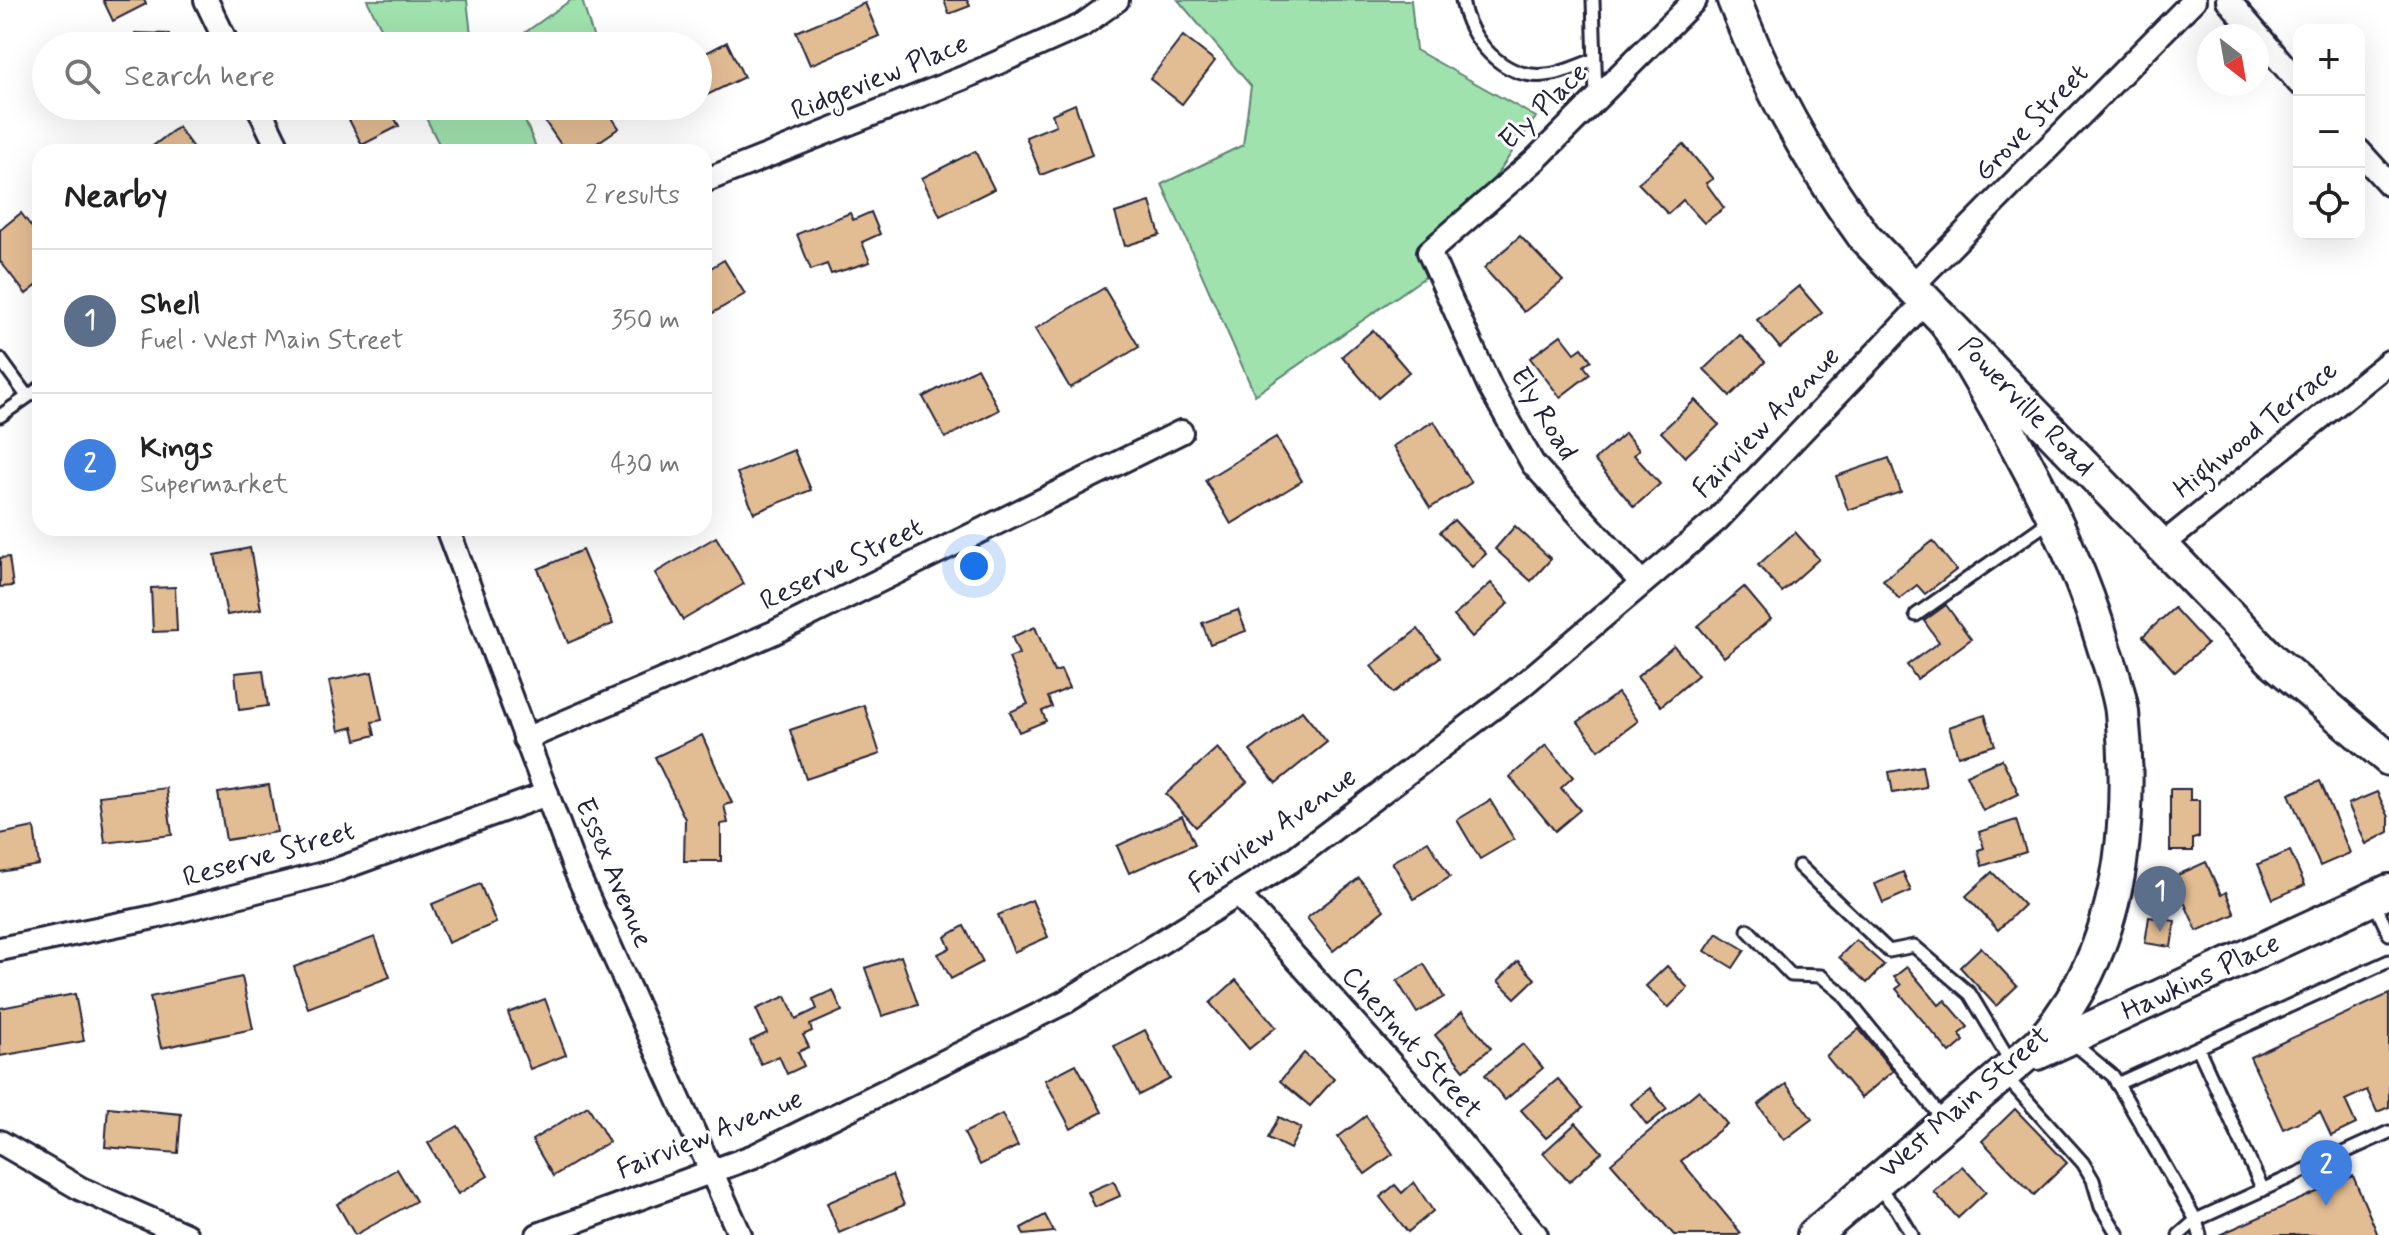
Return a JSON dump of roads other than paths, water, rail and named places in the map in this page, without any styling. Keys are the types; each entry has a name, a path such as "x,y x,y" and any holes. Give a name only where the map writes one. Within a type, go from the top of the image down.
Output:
{"street":[{"path":"206,0 221,32"},
{"name":"Ridgeview Place","path":"712,178 1055,38 1081,26 1117,0"},
{"name":"Ely Place","path":"1429,252 1535,160 1695,0"},
{"name":"Powerville Road","path":"1734,0 1793,132 1865,238 2271,659 2389,759"},
{"path":"1746,0 1748,37"},
{"name":"Grove Street","path":"1919,294 2194,0"},
{"path":"2228,0 2293,76"},
{"path":"265,120 276,144"},
{"path":"2365,158 2389,184"},
{"name":"Ely Road","path":"1429,252 1490,387 1533,464 1642,583"},
{"name":"Fairview Avenue","path":"538,1235 754,1156 1065,1002 1291,861 1519,688 1718,519 1919,294"},
{"name":"West Main Street","path":"1814,1235 2040,1043 2076,996 2103,938 2122,844 2125,796 2122,710 2097,623 2035,475 1948,326"},
{"name":"Highwood Terrace","path":"2161,546 2389,362"},
{"name":"Reserve Street","path":"525,739 773,633 1181,432"},
{"name":"Essex Avenue","path":"450,536 575,869 740,1235"},
{"name":"Reserve Street","path":"0,949 154,917 331,872 547,794"},
{"name":"Chestnut Street","path":"1238,894 1439,1117 1536,1235"},
{"name":"Hawkins Place","path":"2008,1069 2381,895"},
{"path":"0,1142 81,1189 186,1235"}],"lane":[{"path":"1462,0 1464,15 1482,49 1515,70 1545,76 1594,60"},
{"path":"1593,0 1596,99"},
{"path":"0,359 27,396"},
{"path":"0,416 32,393"},
{"path":"1916,615 2055,517"},
{"path":"1799,866 1889,951 1914,946 1970,994 2008,1069 2083,1163 2093,1180 2101,1207 2118,1235"},
{"path":"2381,895 2389,934"},
{"path":"1748,930 1791,975 1821,976 1843,994 1945,1122"},
{"path":"2117,1084 2389,961"},
{"path":"2068,1039 2117,1084 2196,1220 2200,1235"},
{"path":"2198,1048 2263,1190"},
{"path":"2179,1235 2196,1220 2389,1132"},
{"path":"1874,1183 1897,1209 1912,1235"}],"place":[{"name":"Shell","path":"2160,932"},
{"name":"Kings","path":"2326,1206"}]}
